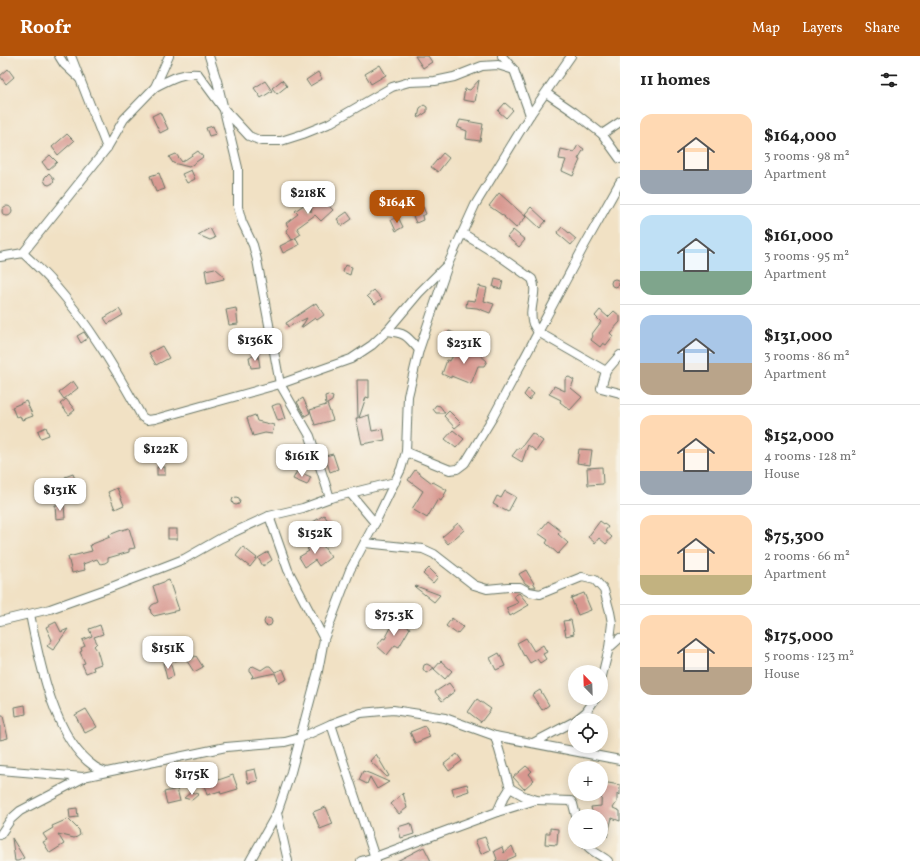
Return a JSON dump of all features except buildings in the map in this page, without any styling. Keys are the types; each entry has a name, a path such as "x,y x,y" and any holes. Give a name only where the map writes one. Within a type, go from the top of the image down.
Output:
{"street":[{"path":"59,56 64,64 81,80"},
{"path":"71,56 107,148"},
{"path":"155,88 169,56"},
{"path":"209,56 218,81 238,168 238,207 242,222 253,245 257,260 280,384 310,436 330,498"},
{"path":"502,56 514,70 530,114"},
{"path":"250,861 277,813 291,772 318,671 324,639 350,570 395,482 406,452 408,396 419,350 449,262 475,205 530,114 572,56"},
{"path":"0,257 23,253 107,148 124,119 155,88 181,75 190,73 198,74 223,108 249,136 261,141 282,141 328,124 392,86 409,82 435,81 454,77 482,66 498,65 514,70"},
{"path":"546,93 574,112 602,134 620,159"},
{"path":"602,134 620,122"},
{"path":"406,452 450,470 457,469 465,463 494,417 583,248 620,182"},
{"path":"462,234 501,257 532,279 534,284 532,323 538,332 606,371"},
{"path":"23,253 53,283 91,331 142,417 147,420 280,384 351,359 372,345 387,331 418,293 449,262"},
{"path":"387,331 401,332 408,337 419,350"},
{"path":"620,355 606,371 601,388 620,393"},
{"path":"0,621 50,609 184,559 221,538 269,516 304,508 330,498 395,482"},
{"path":"350,493 375,523"},
{"path":"269,516 288,570 324,639"},
{"path":"365,543 423,549 434,554 474,585 487,589 520,587 529,592 540,594 582,577 595,580 604,590 612,623 609,648 605,665"},
{"path":"30,614 38,658 63,730 72,744 85,758 95,767 106,772"},
{"path":"609,648 620,638"},
{"path":"585,713 591,705"},
{"path":"0,834 11,819 20,811 84,777 226,747 267,744 300,738 331,724 361,714 393,710 445,718 495,736 620,760"},
{"path":"331,724 376,859"},
{"path":"533,743 568,724"},
{"path":"495,736 510,788 524,796 537,800 571,801 574,809"},
{"path":"0,770 84,777"},
{"path":"497,812 510,788"},
{"path":"361,861 376,859 497,812 537,800"},
{"path":"277,813 288,861"},
{"path":"590,849 608,861"}]}
